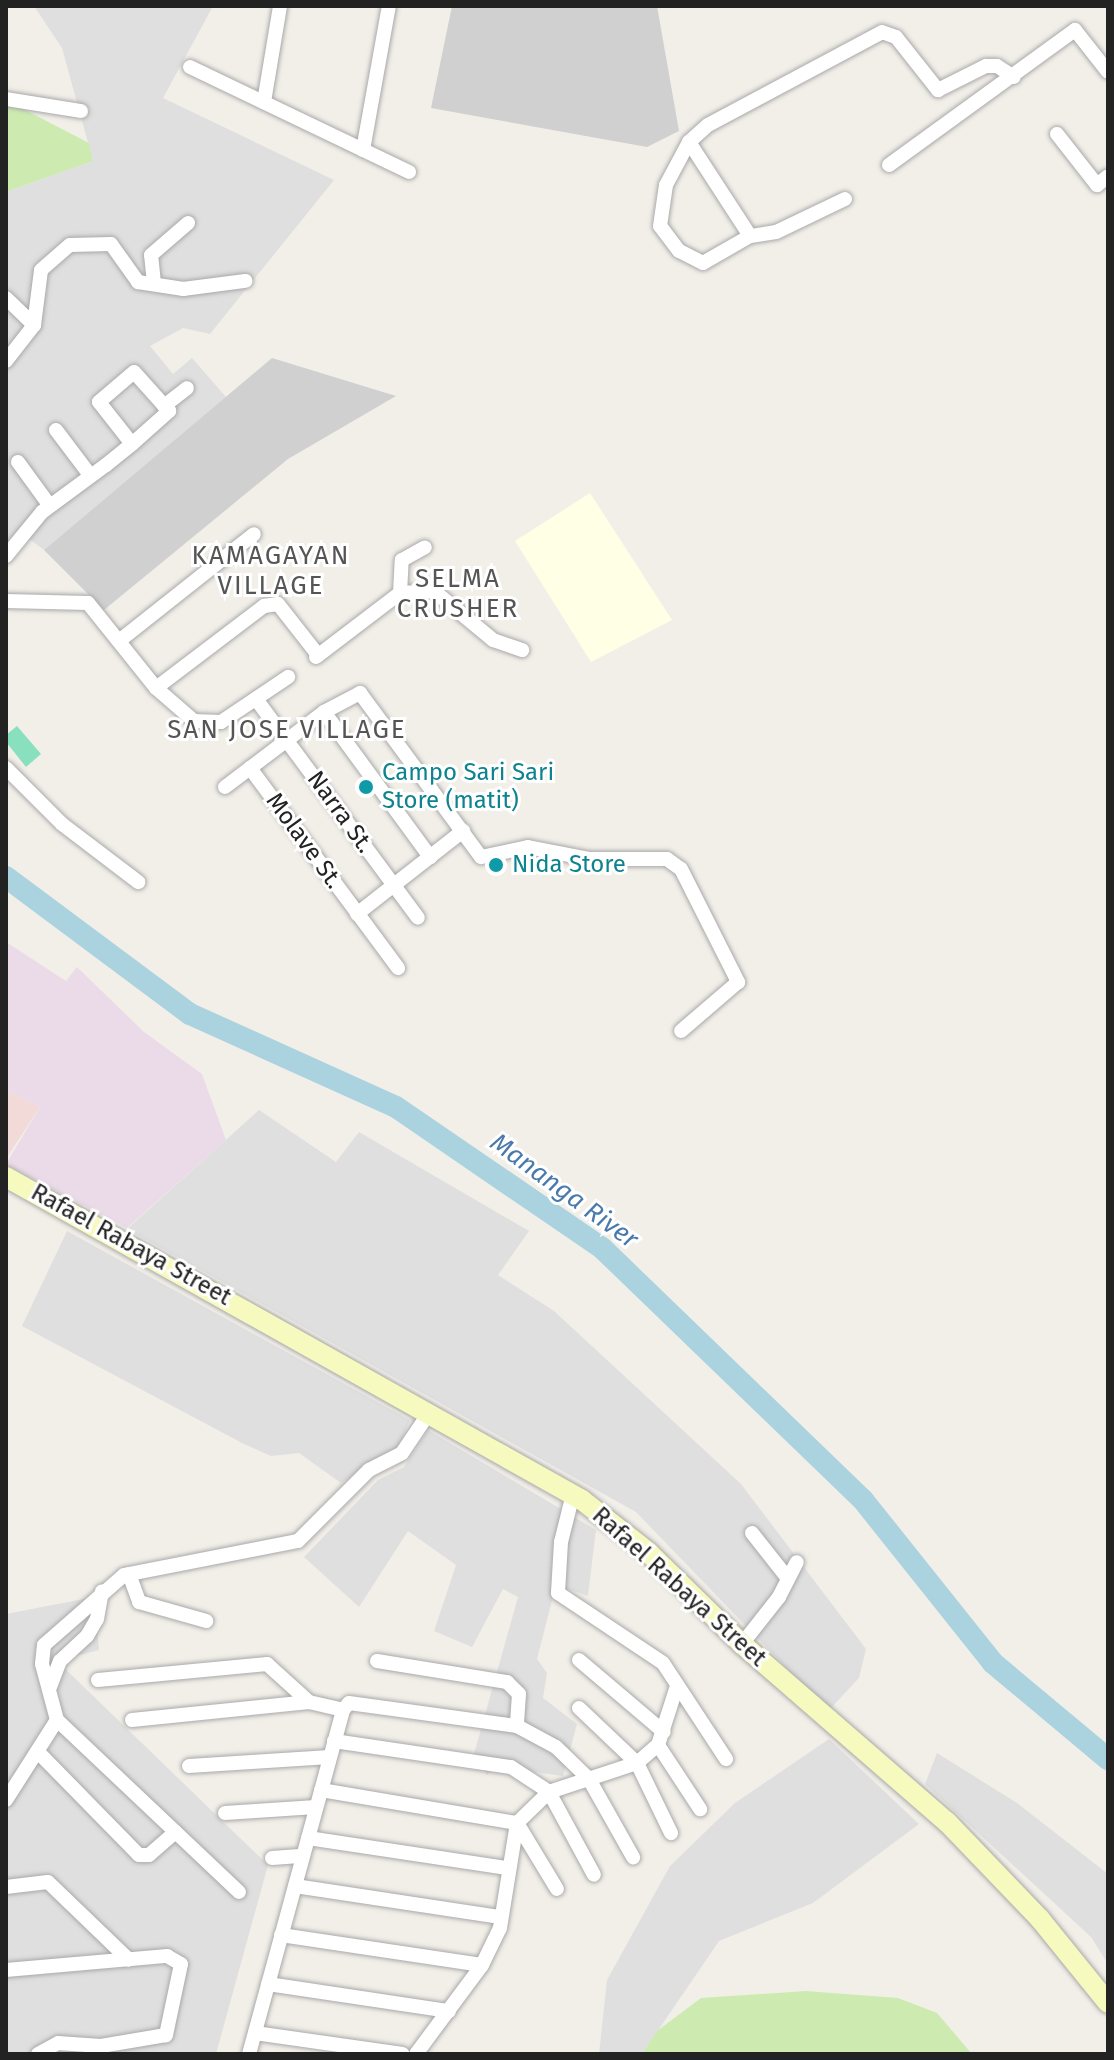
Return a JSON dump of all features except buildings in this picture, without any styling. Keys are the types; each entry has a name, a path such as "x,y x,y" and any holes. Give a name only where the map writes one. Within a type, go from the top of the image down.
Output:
{"main road":[{"name":"Rafael Rabaya Street","path":"6,1177 573,1494 648,1552 742,1644 947,1822 1040,1919 1108,2003"}],"street":[{"path":"264,102 280,6"},
{"path":"363,150 389,6"},
{"path":"889,165 1075,30 1108,72"},
{"path":"845,199 776,232 750,236 703,263 679,251 660,226 666,185 689,142 720,117 771,96 882,32 896,37 938,90 986,66 1014,77"},
{"path":"190,67 409,172"},
{"path":"6,99 81,111"},
{"path":"1057,134 1097,185 1108,176"},
{"path":"689,142 750,236"},
{"path":"154,283 151,255 188,223"},
{"path":"6,361 34,325 41,270 70,245 111,244 138,282 183,289 245,281"},
{"path":"6,298 34,325"},
{"path":"6,556 50,506 132,444 169,411 134,372 99,402 132,444"},
{"path":"164,406 187,388"},
{"path":"56,430 90,475"},
{"path":"18,462 50,506"},
{"path":"119,641 254,534"},
{"path":"400,593 402,560 425,547"},
{"path":"156,688 264,606 278,604 317,656 400,593 434,591 493,640 522,650"},
{"path":"6,601 88,603 156,688 183,715 203,723 221,722 288,677"},
{"path":"225,787 353,693 366,698 481,857 528,847 590,859 667,859 681,869 738,982 681,1031"},
{"name":"Narra St.","path":"256,699 418,918"},
{"path":"324,712 430,857"},
{"path":"6,768 52,815 138,882"},
{"name":"Molave St.","path":"250,768 398,968"},
{"path":"357,914 463,831"},
{"path":"239,1892 57,1720 42,1664 44,1645 102,1591 129,1574 298,1541 369,1470 402,1453 429,1413"},
{"path":"573,1494 561,1542 558,1593 663,1663 676,1689 726,1759"},
{"path":"752,1533 786,1576"},
{"path":"742,1644 779,1597 786,1576 797,1562"},
{"path":"129,1574 139,1602 206,1621"},
{"path":"50,1687 60,1661 83,1640 102,1591"},
{"path":"66,1623 83,1640"},
{"path":"579,1660 661,1738 700,1809"},
{"path":"377,1661 507,1682 519,1694 517,1726"},
{"path":"98,1680 267,1664 309,1702"},
{"path":"416,2054 482,1965 501,1917 506,1868 517,1823 549,1792 637,1763 661,1738 676,1689"},
{"path":"249,2054 343,1710 356,1700 517,1726 556,1747 589,1779 633,1857"},
{"path":"132,1720 309,1702 343,1710"},
{"path":"579,1708 637,1763 671,1833"},
{"path":"6,1800 57,1720"},
{"path":"334,1741 511,1767 549,1792 594,1875"},
{"path":"38,1752 139,1855 149,1855 175,1832"},
{"path":"189,1766 330,1757"},
{"path":"321,1790 517,1823 557,1889"},
{"path":"225,1813 316,1807"},
{"path":"308,1838 506,1868"},
{"path":"272,1858 303,1856"},
{"path":"6,1887 46,1877 129,1960"},
{"path":"295,1886 501,1917"},
{"path":"281,1935 482,1965"},
{"path":"6,1970 178,1958 181,1970 170,2028 156,2041 100,2050 46,2045 38,2054"},
{"path":"268,1984 449,2011"},
{"path":"255,2033 403,2054"}],"shaded area":[{"path":"34,6 213,6 163,98 334,180 210,334 183,328 150,346 173,374 192,358 226,397 44,550 20,532 6,546 6,192 93,161 62,48"},
{"path":"452,6 657,6 679,131 647,147 431,108"},
{"path":"272,358 396,396 288,459 104,610 44,550"},
{"path":"590,493 672,620 591,662 515,541"},
{"path":"6,942 66,981 77,967 144,1032 202,1074 226,1140 127,1228 6,1164 40,1107 6,1090"},
{"path":"6,1090 40,1107 6,1159"},
{"path":"259,1110 336,1162 359,1132 529,1231 498,1275 554,1311 741,1484 866,1649 859,1678 828,1711 636,1512 127,1229"},
{"path":"67,1231 410,1420 399,1446 341,1483 299,1453 271,1456 244,1444 22,1326"},
{"path":"428,1430 596,1530 588,1596 556,1585 537,1659 547,1673 543,1698 577,1724 563,1776 497,1767 487,1775 474,1754 518,1597 503,1589 472,1647 434,1631 456,1565 408,1531 359,1607 304,1557 378,1480 404,1467"},
{"path":"94,1597 99,1650 57,1661 268,1865 216,2054 6,2054 6,1614"},
{"path":"829,1739 919,1824 813,1903 719,1941 642,2054 599,2054 607,1980 670,1866 735,1803"},
{"path":"937,1753 1017,1803 1108,1874 1108,1964 1091,1937 925,1784"}],"green space":[{"path":"6,100 89,143 93,161 6,192"},
{"path":"17,726 41,754 26,767 6,742 6,735"},
{"path":"806,1991 898,1998 937,2013 972,2054 642,2054 657,2031 701,1998"}],"waterway":[{"name":"Mananga River","path":"6,877 190,1014 396,1107 602,1248 863,1500 993,1663 1108,1759"}],"place":[{"name":"Campo Sari Sari Store (matit)","path":"366,787"},
{"name":"Nida Store","path":"496,865"}],"district":[{"name":"KAMAGAYAN VILLAGE","path":"271,571"},
{"name":"SELMA CRUSHER","path":"458,594"},
{"name":"SAN JOSE VILLAGE","path":"287,730"}]}
